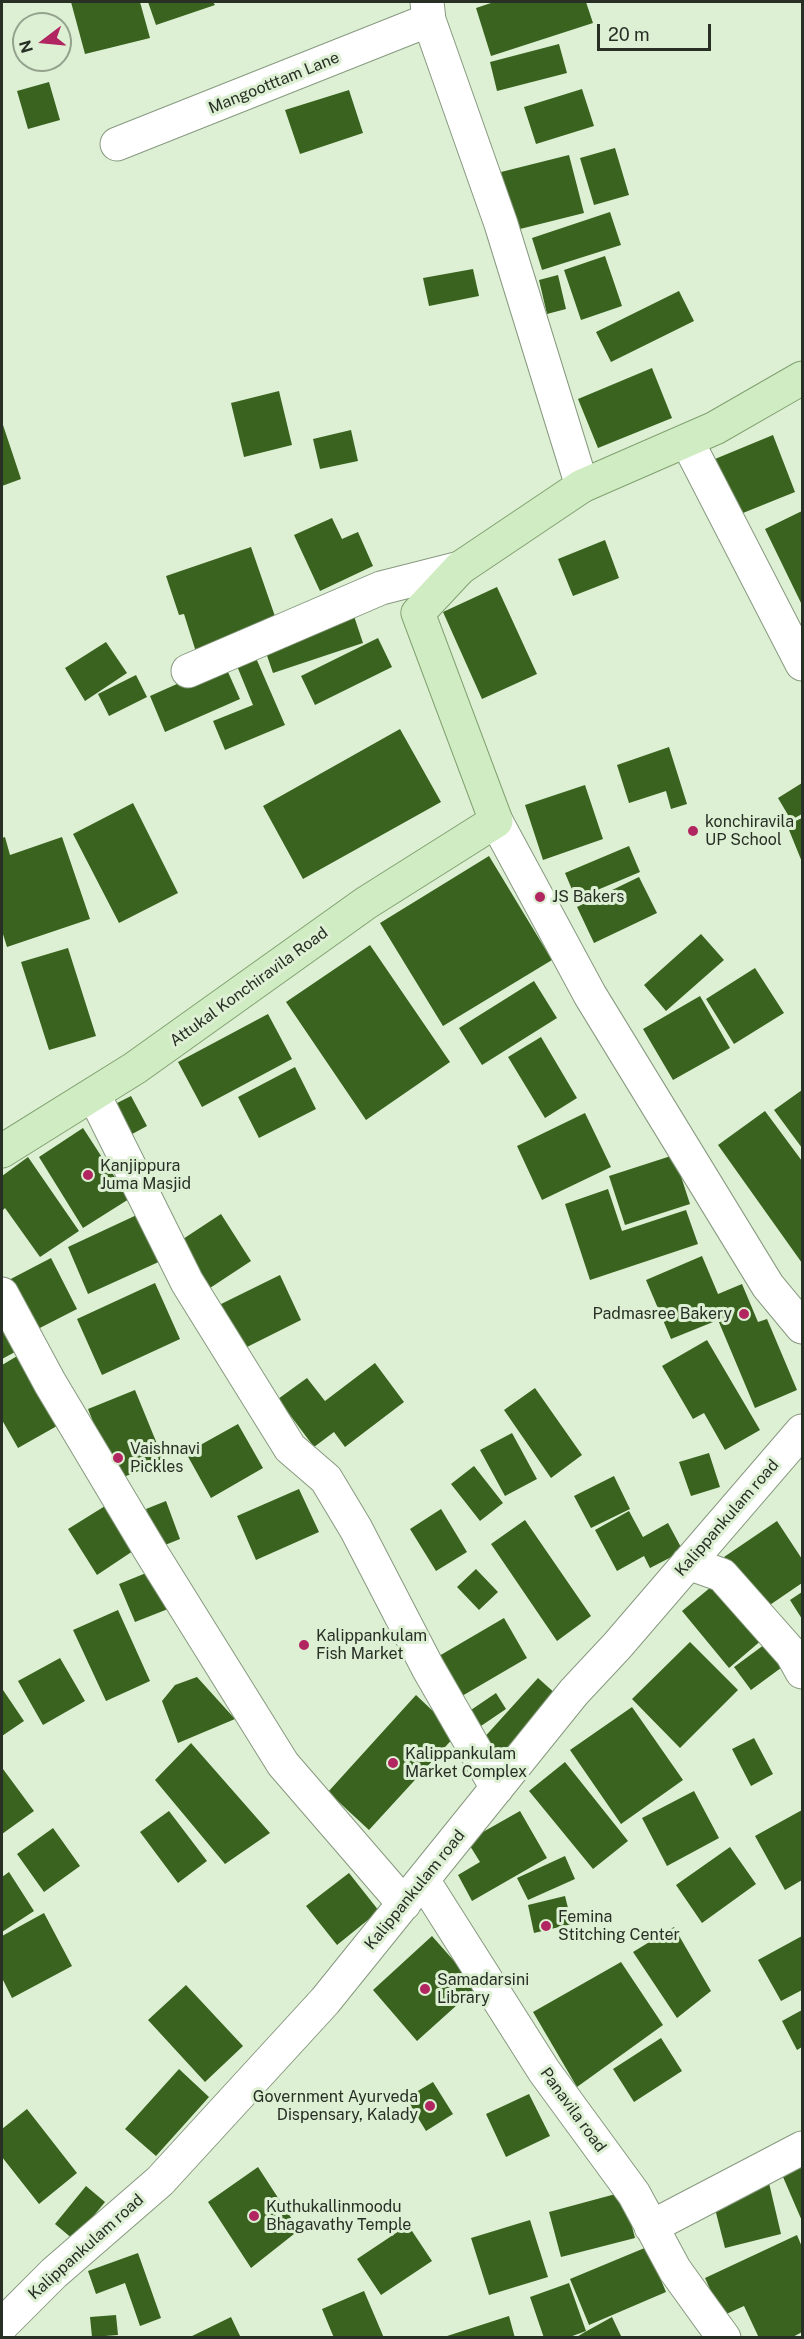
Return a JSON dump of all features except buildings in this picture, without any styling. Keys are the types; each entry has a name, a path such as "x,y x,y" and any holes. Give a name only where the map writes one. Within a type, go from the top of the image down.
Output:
{"main road":[{"path":"495,820 418,614 460,567 582,486 715,428 802,378"},
{"name":"Attukal Konchiravila Road","path":"2,1151 94,1095 164,1048 366,903 495,820"}],"street":[{"name":"Mangootttam Lane","path":"117,144 428,11"},
{"path":"428,11 501,224 582,486"},
{"path":"687,441 802,664"},
{"path":"188,670 381,588 460,567"},
{"path":"495,820 590,995 768,1286 802,1327"},
{"path":"94,1095 187,1282 290,1448 326,1479 356,1529 428,1668 497,1788"},
{"name":"Panavila road","path":"2,1294 50,1383 150,1552 283,1764 414,1892 634,2194 675,2270 724,2337"},
{"name":"Kalippankulam road","path":"2,2325 54,2273 160,2181 325,2001 574,1692 802,1431"},
{"path":"688,1563 722,1575 792,1654 802,1672"},
{"path":"651,2227 802,2148"}],"place":[{"name":"konchiravila UP School","path":"693,831"},
{"name":"JS Bakers","path":"540,897"},
{"name":"Kanjippura Juma Masjid","path":"88,1175"},
{"name":"Padmasree Bakery","path":"744,1314"},
{"name":"Vaishnavi Pickles","path":"118,1458"},
{"name":"Kalippankulam Fish Market","path":"304,1645"},
{"name":"Kalippankulam Market Complex","path":"393,1763"},
{"name":"Femina Stitching Center","path":"546,1926"},
{"name":"Samadarsini Library","path":"425,1989"},
{"name":"Government Ayurveda Dispensary, Kalady","path":"430,2106"},
{"name":"Kuthukallinmoodu Bhagavathy Temple","path":"254,2216"}]}
